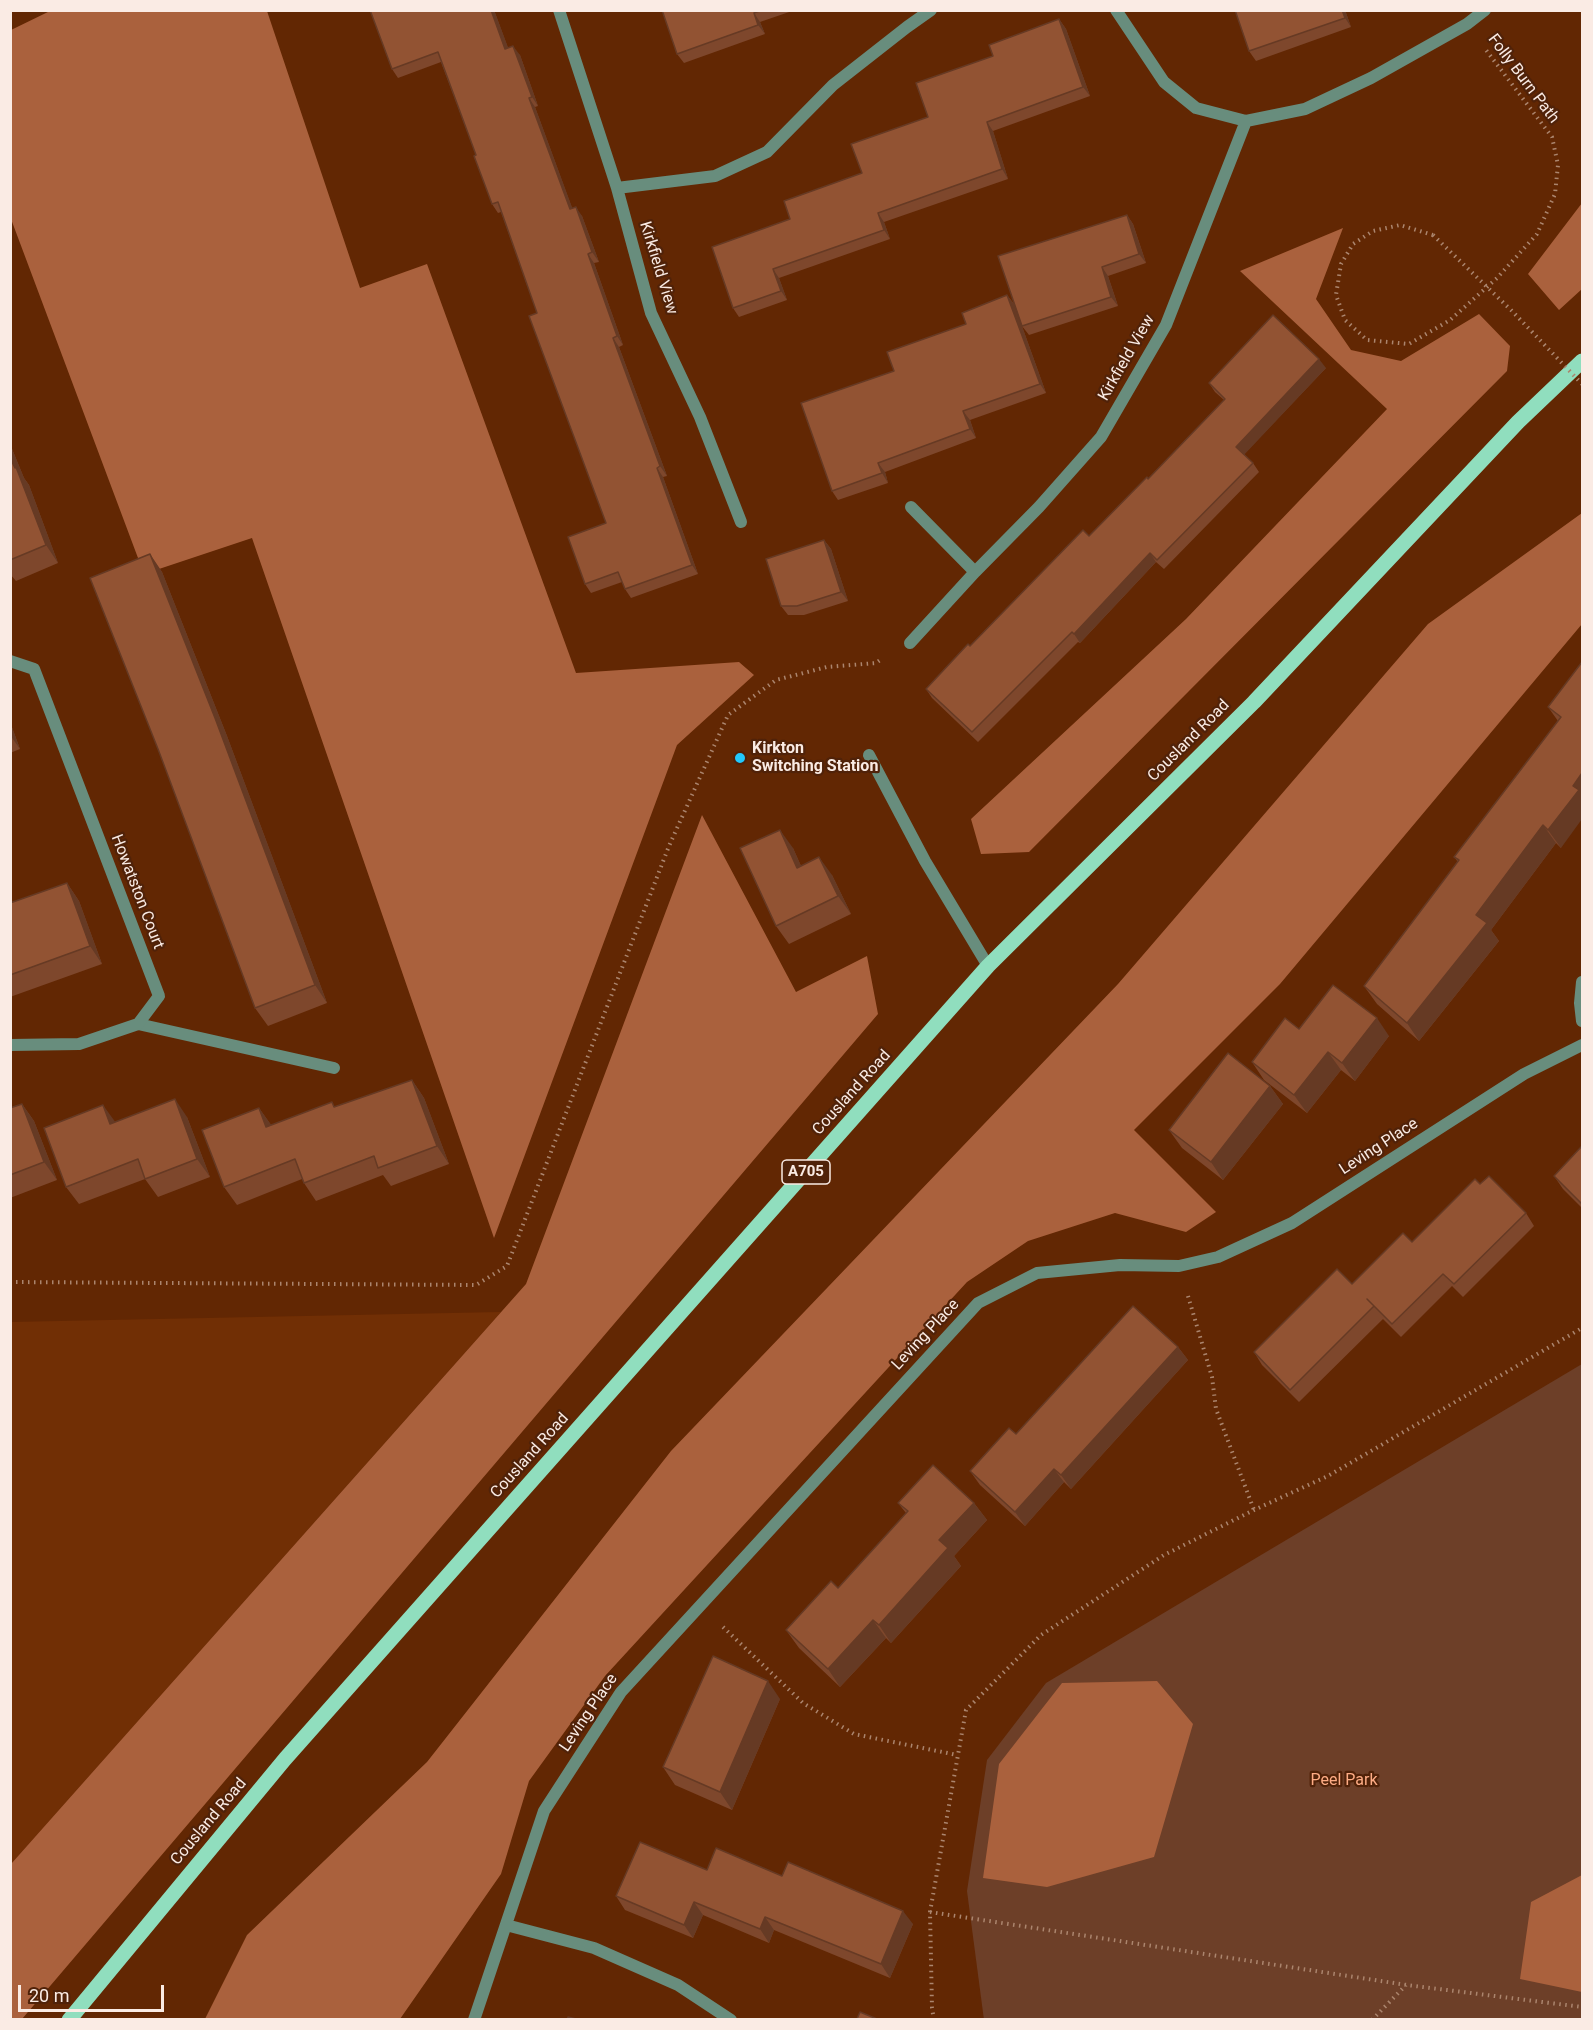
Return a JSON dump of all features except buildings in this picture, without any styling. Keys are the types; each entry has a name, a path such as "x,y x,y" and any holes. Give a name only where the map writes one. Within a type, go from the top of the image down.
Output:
{"main road":[{"name":"Cousland Road","path":"69,2019 285,1759 988,966 1254,702 1518,422 1582,361"}],"street":[{"name":"Kirkfield View","path":"559,10 617,188 651,313 700,417 741,522"},
{"path":"617,188 715,176 767,152 833,85 931,10"},
{"path":"1116,10 1164,82 1196,108 1246,121 1305,109 1371,78 1467,24 1485,10"},
{"name":"Kirkfield View","path":"910,643 1039,507 1101,437 1166,325 1246,121"},
{"path":"911,507 975,572"},
{"name":"Howatston Court","path":"10,661 34,669 159,996 138,1024"},
{"path":"869,755 925,861 988,966"},
{"path":"1582,982 1580,1003 1582,1021"},
{"path":"10,1045 79,1044 138,1024 334,1068"},
{"name":"Leving Place","path":"474,2019 544,1811 621,1692 978,1303 1037,1272 1120,1265 1179,1266 1218,1257 1292,1223 1524,1074 1582,1045"},
{"path":"506,1924 594,1948 678,1984 731,2019"}],"path":[{"name":"Folly Burn Path","path":"1467,24 1552,137 1558,165 1555,194 1537,234 1497,278 1450,320 1409,344 1367,340 1346,320 1336,295 1341,264 1353,244 1373,231 1400,225 1434,235 1582,384"},
{"path":"10,1282 476,1285 507,1266 669,846 728,715 776,680 827,667 876,663 910,643"},
{"path":"1179,1266 1212,1377 1216,1409 1254,1510"},
{"path":"934,2019 930,1912 966,1710 1041,1635 1164,1555 1328,1476 1582,1328"},
{"path":"700,1605 803,1702 855,1734 957,1755"},
{"path":"930,1912 1407,1985 1582,2007"},
{"path":"1372,2019 1407,1985"}],"shaded area":[{"path":"50,11 267,11 360,288 427,264 576,673 739,662 754,675 677,745 494,1238 252,538 144,574 11,219 11,30"},
{"path":"1582,203 1582,289 1559,310 1528,274"},
{"path":"1343,228 1316,299 1351,350 1401,361 1479,314 1510,346 1507,371 1029,852 981,854 971,819 1186,619 1387,409 1240,271"},
{"path":"1582,513 1582,624 1280,984 1134,1130 1216,1212 1186,1232 1115,1213 1028,1241 967,1282 605,1676 529,1781 501,1874 400,2019 205,2019 247,1935 427,1762 671,1451 1118,984 1428,624"},
{"path":"702,815 796,992 867,956 878,1014 22,2019 11,2019 11,1864 526,1284"},
{"path":"501,1312 11,1864 11,1322"},
{"path":"1157,1681 1193,1724 1154,1857 1047,1887 983,1878 999,1764 1062,1683"},
{"path":"1582,1875 1582,1992 1520,1979 1531,1902"}],"green space":[{"name":"Peel Park","path":"1582,1364 1582,2019 984,2020 967,1891 987,1760 1046,1683"}],"place":[{"name":"Kirkton Switching Station","path":"740,758"}]}
